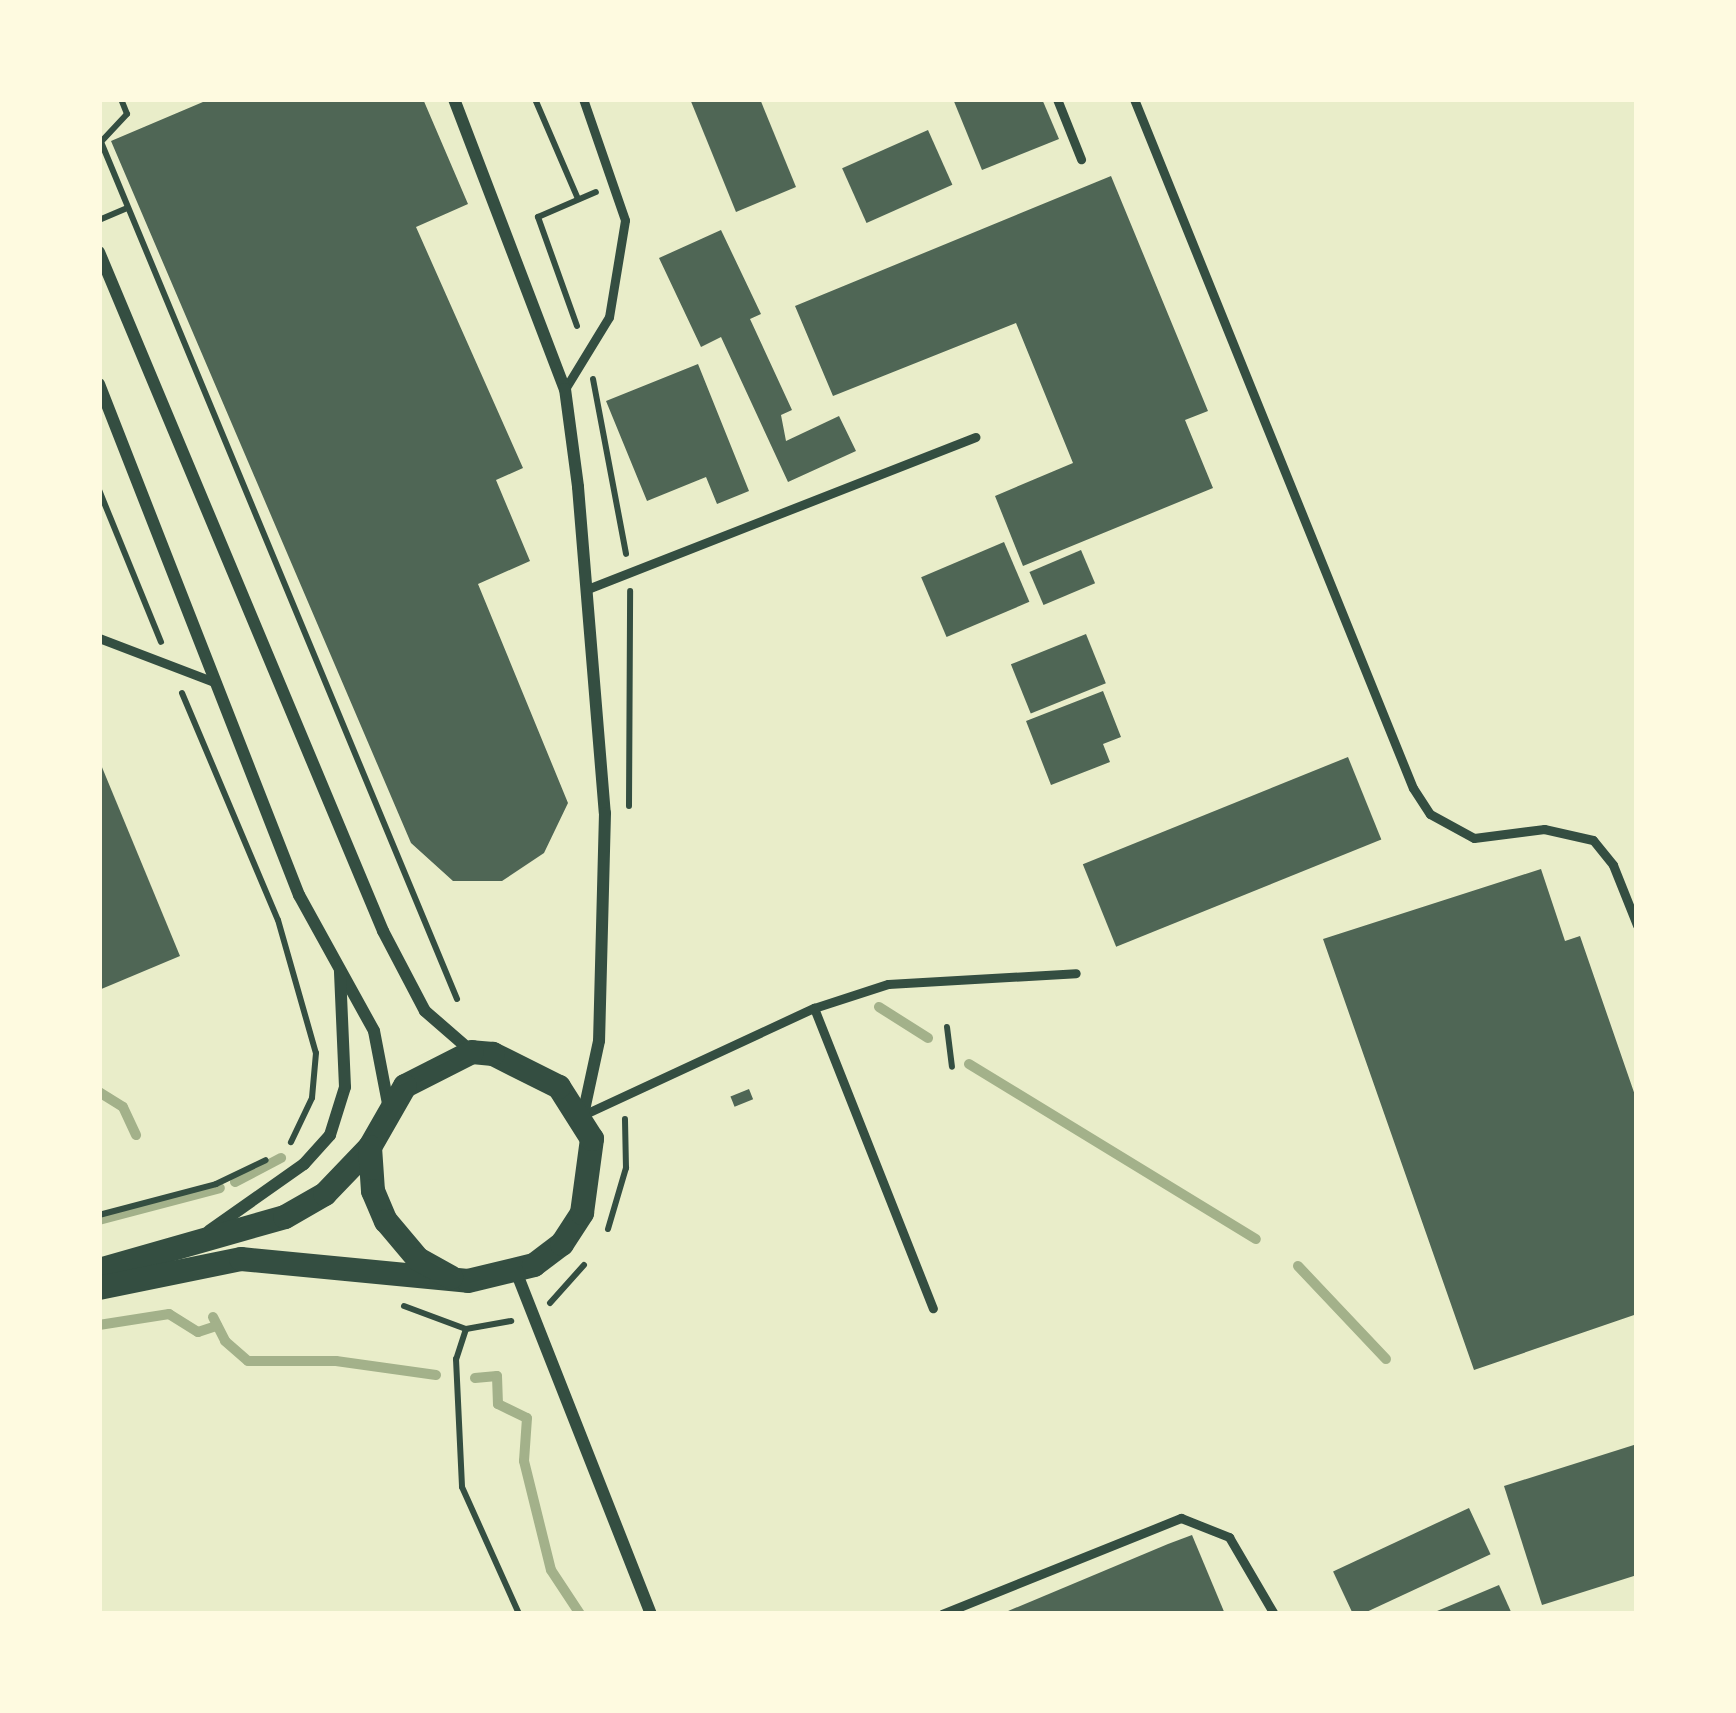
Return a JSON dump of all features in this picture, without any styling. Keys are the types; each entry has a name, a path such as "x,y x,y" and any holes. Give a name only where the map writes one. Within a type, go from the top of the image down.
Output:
{"main road":[{"path":"99,1270 306,1207 370,1148 388,1104 420,1075 472,1052 532,1068 584,1115 594,1169 582,1213 562,1244 517,1274 451,1277 241,1259 99,1288"},
{"path":"370,1148 373,1191 386,1221 418,1259 451,1277"}],"street":[{"path":"454,99 565,388 590,588 605,813 599,1041 584,1115"},
{"path":"99,252 392,949 425,1012 472,1052"},
{"path":"99,384 223,686 299,895 374,1031 388,1104"},
{"path":"186,1247 304,1164 330,1135 345,1087 339,964"},
{"path":"517,1274 651,1614"}],"lane":[{"path":"565,388 590,360 622,262 617,183 584,99"},
{"path":"1057,99 1081,159"},
{"path":"1134,99 1413,788 1430,814 1474,838 1544,829 1593,840 1613,865 1637,926"},
{"path":"590,588 976,437"},
{"path":"99,638 169,660 223,686"},
{"path":"584,1115 814,1008 888,984 1076,973"},
{"path":"814,1008 933,1308"},
{"path":"942,1614 1181,1518 1229,1537 1274,1614"}],"path":[{"path":"121,99 127,114 101,142 457,999"},
{"path":"535,99 578,199"},
{"path":"590,360 538,217 617,183"},
{"path":"99,220 127,208"},
{"path":"99,490 278,920 316,1053 312,1098 289,1146"},
{"path":"947,1027 952,1067"},
{"path":"99,1214 216,1184 271,1157"},
{"path":"390,1303 466,1329 530,1313 564,1296"},
{"path":"466,1329 456,1358 462,1487 519,1614"}],"building":[{"path":"210,99 423,99 468,204 416,227 523,468 496,480 530,561 478,584 568,803 544,853 502,881 453,881 411,843 111,141"},
{"path":"690,99 760,99 796,187 736,212"},
{"path":"953,99 1042,99 1059,139 982,170"},
{"path":"928,130 952,185 867,223 842,168"},
{"path":"1111,176 1208,411 1185,420 1213,488 1023,566 995,496 1073,463 1016,323 833,396 795,306"},
{"path":"721,230 761,314 750,319 792,410 781,415 786,441 839,416 856,451 788,482 721,337 701,347 659,258"},
{"path":"698,364 749,491 717,504 706,477 647,501 606,401"},
{"path":"1004,542 1029,602 947,637 921,577"},
{"path":"1081,550 1095,583 1044,605 1029,572"},
{"path":"1086,634 1106,683 1031,713 1011,664"},
{"path":"1103,691 1121,737 1103,744 1110,762 1051,785 1026,721"},
{"path":"1348,757 1381,840 1116,947 1083,864"},
{"path":"99,760 180,956 99,990"},
{"path":"1541,869 1565,941 1580,936 1637,1101 1637,1314 1474,1370 1323,939"},
{"path":"749,1089 753,1099 735,1107 730,1096"},
{"path":"1637,1444 1637,1575 1542,1605 1504,1486"},
{"path":"1469,1508 1491,1554 1362,1614 1353,1614 1333,1571"},
{"path":"1192,1535 1225,1614 1001,1614 1168,1544"},
{"path":"1499,1585 1512,1614 1430,1614"}],"waterway":[{"path":"879,1007 928,1038"},
{"path":"969,1064 1256,1239"},
{"path":"99,1092 123,1107 136,1135"},
{"path":"235,1182 281,1158"},
{"path":"99,1220 220,1188"},
{"path":"1298,1266 1386,1359"},
{"path":"99,1325 169,1314 198,1332 217,1326"},
{"path":"213,1317 225,1341 248,1361 336,1361 436,1375"},
{"path":"475,1378 497,1376 498,1404 527,1418 524,1461 551,1570 580,1614"}]}
